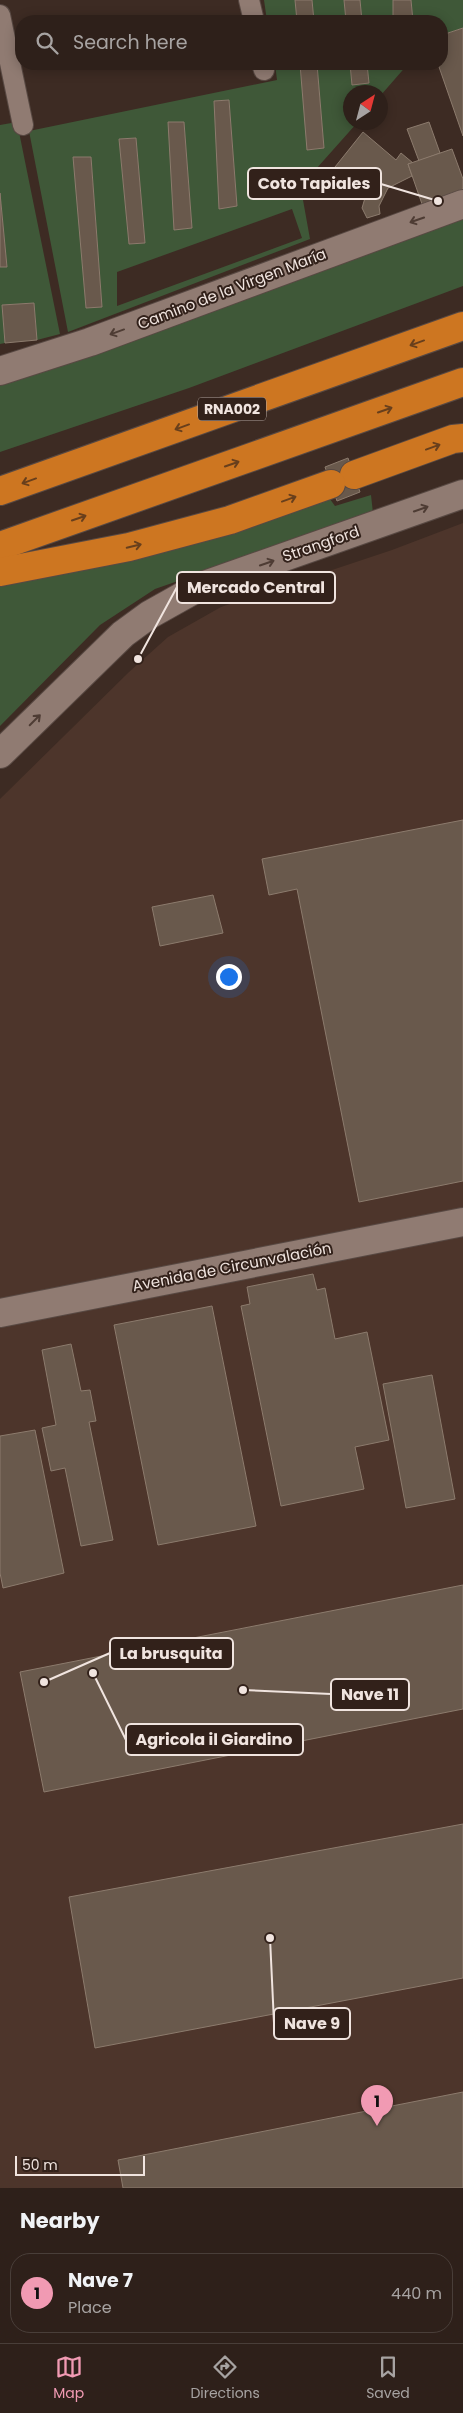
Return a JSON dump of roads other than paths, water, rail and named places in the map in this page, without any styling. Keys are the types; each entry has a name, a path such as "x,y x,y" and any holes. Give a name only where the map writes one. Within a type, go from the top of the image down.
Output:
{"highway":[{"name":"RNA002","path":"0,492 463,326"},
{"path":"0,546 463,382"},
{"path":"0,572 129,547 230,520 454,439 463,438"}],"street":[{"path":"250,0 253,15"},
{"path":"0,15 23,125"},
{"name":"Camino de la Virgen María","path":"0,371 90,342 463,204"},
{"name":"Strangford","path":"0,754 123,634 172,602 199,587 463,494"},
{"name":"Avenida de Circunvalación","path":"0,1313 463,1222"}],"place":[{"name":"Coto Tapiales","path":"438,201"},
{"name":"Mercado Central","path":"138,659"},
{"name":"Agricola il Giardino","path":"93,1673"},
{"name":"La brusquita","path":"44,1682"},
{"name":"Nave 11","path":"243,1690"},
{"name":"Nave 9","path":"270,1938"},
{"name":"Nave 7","path":"377,2126"}]}
